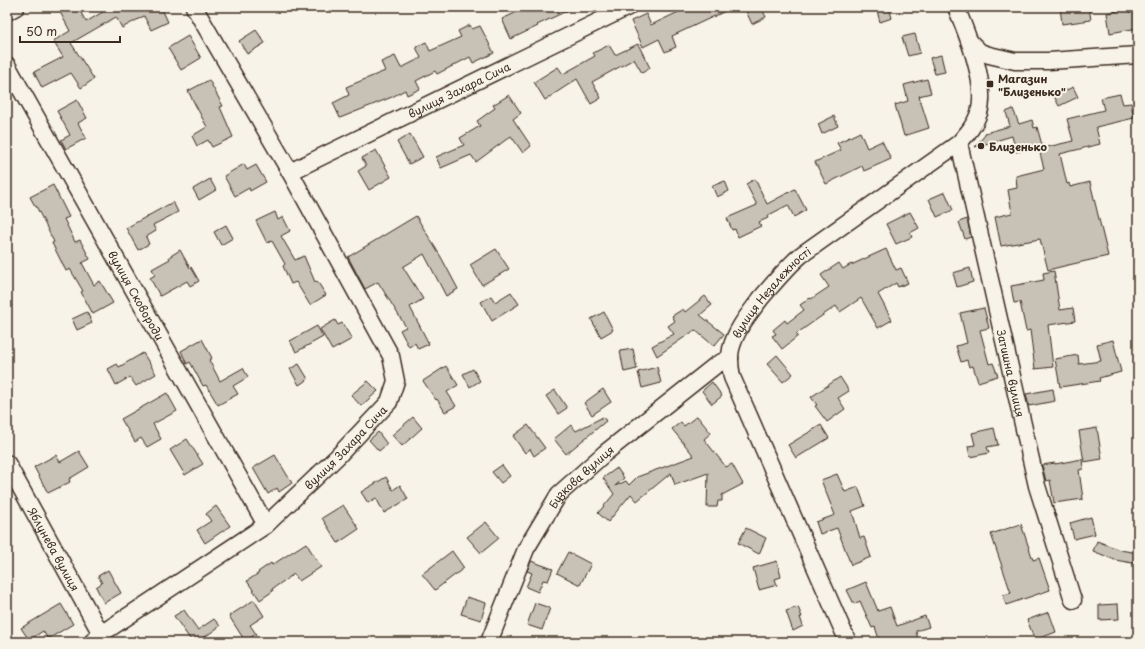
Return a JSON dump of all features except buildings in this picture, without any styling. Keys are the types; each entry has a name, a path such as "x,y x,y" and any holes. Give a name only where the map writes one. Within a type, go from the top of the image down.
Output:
{"street":[{"path":"7,12 16,7"},
{"name":"вулиця Захара Сича","path":"97,638 266,525 337,457 388,402 396,381 392,356 290,172 194,7"},
{"name":"вулиця Захара Сича","path":"290,172 628,7"},
{"name":"вулиця Незалежності","path":"848,642 732,376 730,358 732,345 739,328 749,314 791,264 959,144 974,124 979,113 981,103 980,83 970,42 956,7"},
{"path":"970,42 980,52 1015,61 1049,61 1138,55"},
{"name":"вулиця Сковороди","path":"7,65 266,525"},
{"name":"Затишна вулиця","path":"959,144 1037,486 1073,600"},
{"name":"Бузкова вулиця","path":"490,642 526,549 559,494 604,453 716,365 730,358"},
{"name":"Яблунева вулиця","path":"7,464 97,638"}],"place":[{"name":"Магазин \"Близенько\"","path":"990,84"},
{"name":"Близенько","path":"981,146"}]}
